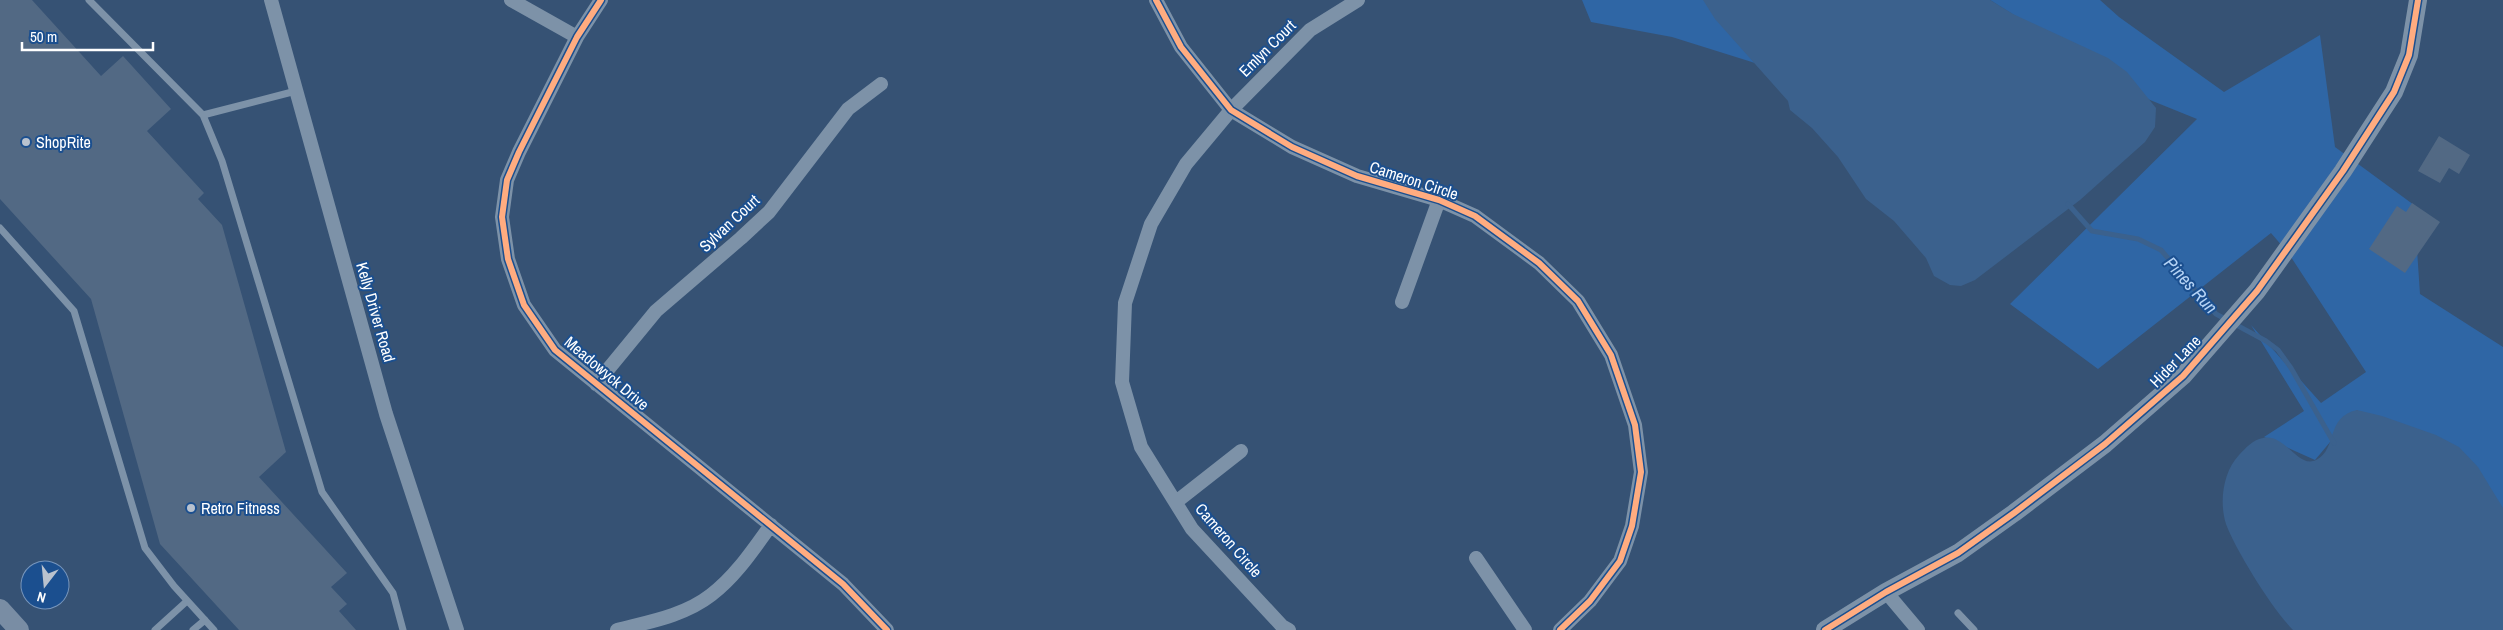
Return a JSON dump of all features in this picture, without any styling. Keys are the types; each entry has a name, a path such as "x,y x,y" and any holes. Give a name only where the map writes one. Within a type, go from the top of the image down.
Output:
{"main road":[{"path":"0,609 20,630"}],"street":[{"name":"Kelly Driver Road","path":"271,0 386,414 457,630"},
{"path":"511,0 577,37"},
{"name":"Meadowyck Drive","path":"601,0 577,37 507,180 502,217 508,259 524,305 556,350 843,584 886,630"},
{"name":"Cameron Circle","path":"1156,0 1181,47 1231,110 1292,147 1357,176 1439,200 1475,216 1539,263 1578,302 1611,355 1635,425 1641,472 1632,526 1620,560 1590,601 1560,630"},
{"name":"Emlyn Court","path":"1231,110 1310,30 1358,0"},
{"name":"Hider Lane","path":"1825,630 1886,592 1958,553 2105,444 2184,376 2257,291 2343,171 2394,92 2410,55 2418,0"},
{"name":"Sylvan Court","path":"596,384 656,311 742,238 769,212 848,109 881,84"},
{"name":"Cameron Circle","path":"1231,110 1186,164 1151,224 1125,303 1122,382 1142,447 1192,529 1282,626 1289,630"},
{"path":"1402,302 1439,200"},
{"path":"1176,502 1241,451"},
{"path":"617,630 672,616 710,596 736,571 771,525"},
{"path":"1476,558 1525,630"},
{"path":"1886,592 1918,630"}],"lane":[{"path":"89,0 203,115 222,161 322,492 393,593 403,630"},
{"path":"203,115 296,91"},
{"path":"0,228 74,311 145,548 187,601 214,630"},
{"path":"155,630 187,601"},
{"path":"1958,613 1974,630"},
{"path":"193,630 205,620"}],"shaded area":[{"path":"1582,0 1704,0 1755,63 1672,37 1591,22"},
{"path":"1703,0 1990,0 2013,14 2108,58 2127,72 2156,108 2155,127 2145,142 2080,200 1975,280 1961,286 1950,285 1934,276 1926,258 1894,221 1866,199 1838,157 1812,128 1790,110 1788,101 1715,19"},
{"path":"1990,0 2100,0 2119,17 2224,92 2320,35 2335,147 2414,205 2420,294 2503,347 2503,526 2357,410 2315,460 2264,437 2304,411 2251,325 2321,403 2366,372 2289,254 2271,233 2098,369 2010,304 2197,119 2150,100"},
{"path":"2357,410 2382,416 2436,435 2459,447 2478,467 2503,508 2503,630 2293,630 2266,595 2246,564 2226,524 2223,497 2229,470 2247,447 2263,438 2271,438 2278,441 2303,460 2316,460 2327,449 2340,419"}],"building":[{"path":"0,0 32,0 101,76 123,56 171,109 147,131 204,193 198,199 222,225 286,452 259,477 347,573 331,587 347,604 339,611 356,630 239,630 160,544 91,299 0,199"},
{"path":"2439,136 2470,155 2459,174 2449,168 2440,183 2418,171"},
{"path":"2412,203 2440,222 2405,273 2369,249 2397,206 2406,212"}],"waterway":[{"name":"Pines Run","path":"2068,204 2092,231 2138,239 2161,250 2216,314 2266,341 2278,350 2291,368 2334,443"}],"cycle path":[{"path":"601,0 577,37 519,152 507,180 502,217 508,259 524,305 555,350 843,584 887,630"},
{"path":"1156,0 1181,47 1231,110 1292,147 1357,176 1439,200 1475,216 1539,263 1578,301 1611,355 1635,425 1641,472 1632,526 1620,561 1590,601 1560,630"},
{"path":"1825,630 1886,592 1958,553 2105,444 2183,376 2257,291 2343,171 2394,92 2409,55 2418,0"}],"place":[{"name":"ShopRite","path":"26,142"},
{"name":"Retro Fitness","path":"191,508"}]}
